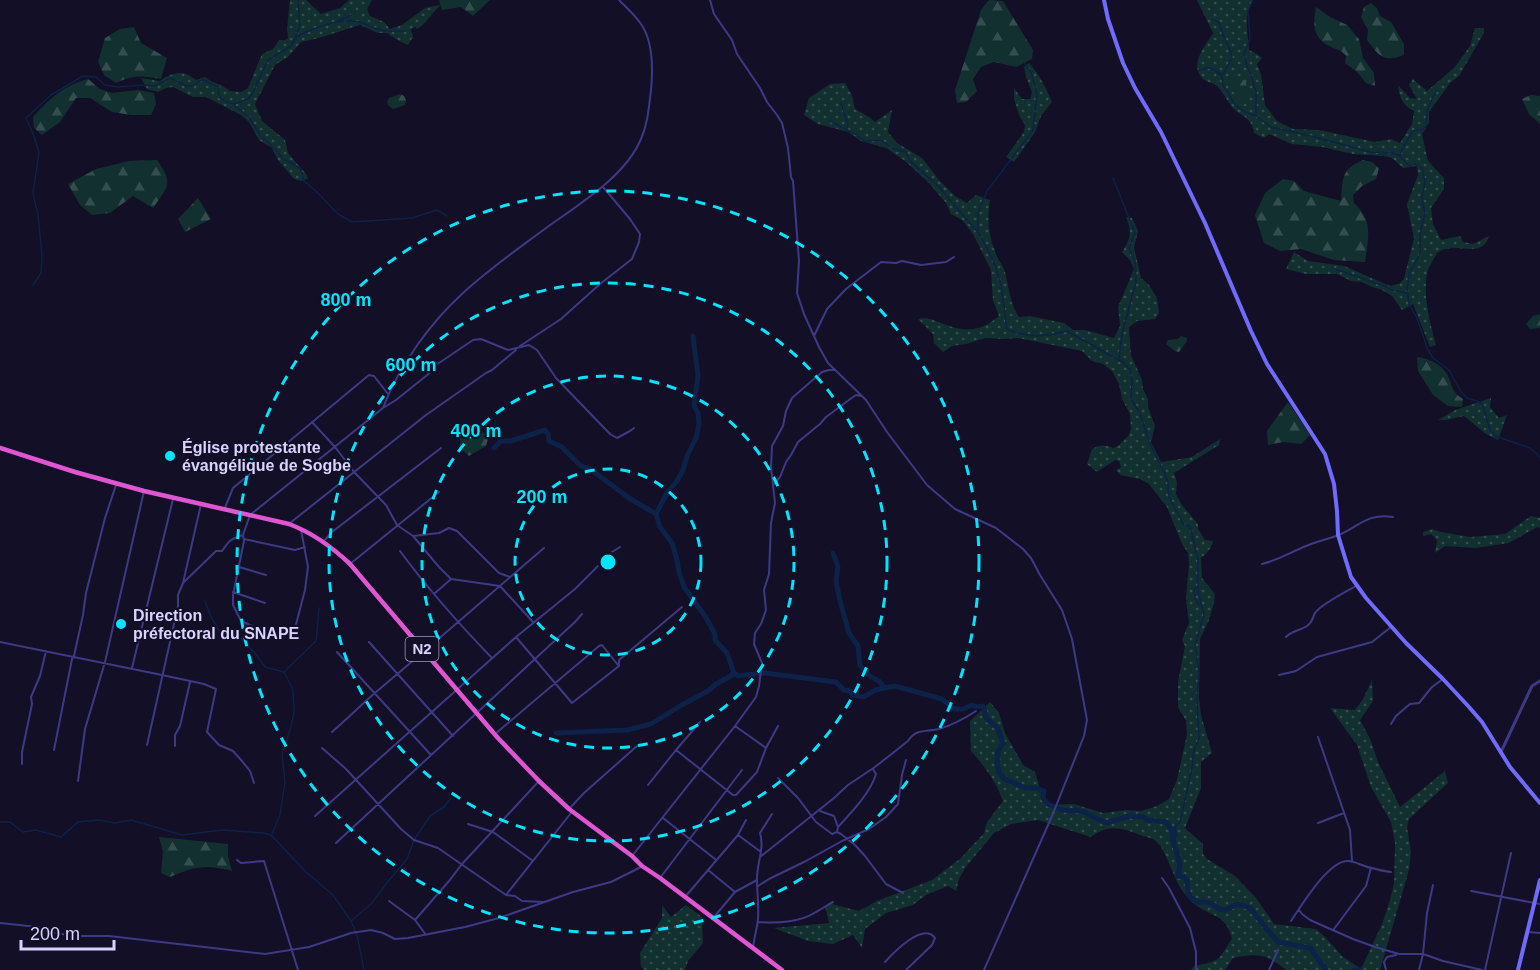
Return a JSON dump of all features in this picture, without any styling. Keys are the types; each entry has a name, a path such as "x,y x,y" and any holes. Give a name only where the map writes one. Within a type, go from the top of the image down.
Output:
{"highway":[{"name":"N2","path":"0,448 173,499 289,524 324,541 350,564 495,734 539,782 642,866 782,970"}],"main road":[{"path":"1104,0 1110,27 1123,63 1161,132 1205,223 1267,364 1325,454 1334,484 1338,535 1351,577 1356,586 1406,644 1443,679 1482,722 1510,767 1540,803"},
{"path":"1518,970 1538,904 1540,880"}],"street":[{"path":"383,408 388,394 432,324 463,293 509,255 603,187 629,159 641,139 649,112 652,80 650,45 641,24 619,0"},
{"path":"710,0 714,14 732,40 737,54 782,123 793,181 799,261 798,293 804,314 828,363 866,400 927,485 955,509 996,528 1031,558 1062,610 1072,639 1087,720 1084,736 1056,807 984,970"},
{"path":"289,524 426,415 492,370 518,347 561,319 632,259 640,234 603,187"},
{"path":"814,336 827,309 846,289 881,262 902,261 921,265 946,262 954,257"},
{"path":"272,632 266,632 241,621 233,605 233,592 243,535 250,515 431,372 436,365 473,340 481,339 508,350 529,345 537,350 556,378 610,434 617,438 634,428"},
{"path":"632,856 756,697 762,663 754,644 755,633 766,610 765,590 769,574 774,503 772,446 783,426 792,398 822,372 836,370"},
{"path":"224,510 233,488 369,375 374,376 388,394"},
{"path":"773,485 780,477 798,442 853,397 861,396"},
{"path":"312,422 386,506 397,525 413,536 451,579 500,586 533,622"},
{"path":"324,541 332,532 441,448"},
{"path":"54,750 86,593 105,518 117,483"},
{"path":"78,781 85,729 105,662 144,491"},
{"path":"350,564 439,492"},
{"path":"132,668 173,499"},
{"path":"147,745 178,606 178,595 183,583 201,504"},
{"path":"1262,564 1338,535 1368,519 1383,515 1393,517"},
{"path":"294,632 305,590 308,567 300,528"},
{"path":"413,536 439,533 449,528 457,531 499,573 510,577"},
{"path":"183,583 216,551 222,551 224,545 232,538 243,535"},
{"path":"244,539 295,550 305,547"},
{"path":"315,816 516,636 575,589 612,552 620,547"},
{"path":"332,732 544,548"},
{"path":"400,551 419,577 492,659"},
{"path":"239,567 266,575"},
{"path":"435,594 451,579"},
{"path":"1286,637 1291,632 1305,627 1321,608 1356,586"},
{"path":"233,592 266,603"},
{"path":"619,666 618,660 682,607"},
{"path":"336,843 582,614"},
{"path":"1279,675 1296,671 1317,657 1372,642 1391,627"},
{"path":"516,636 572,703 619,666"},
{"path":"0,642 105,662 204,684 216,689 207,732 219,745 233,751 243,761 254,783"},
{"path":"369,642 453,736"},
{"path":"495,734 602,645 619,666"},
{"path":"22,764 22,752 32,704 31,697 40,676 46,651"},
{"path":"337,652 431,755"},
{"path":"1391,724 1396,716 1410,704 1419,703 1432,687 1443,679"},
{"path":"1501,753 1532,686 1540,681"},
{"path":"175,746 175,735 180,726 190,682"},
{"path":"760,856 818,811 848,784 873,769 908,741 912,735 922,730 937,730 962,720 976,711"},
{"path":"648,785 700,722"},
{"path":"735,726 766,748"},
{"path":"676,750 726,791 736,795 757,772 778,726"},
{"path":"1318,737 1350,830 1352,861"},
{"path":"506,895 584,793 637,746"},
{"path":"322,748 346,769 414,840 438,848 506,895 515,896 522,901 546,903"},
{"path":"758,886 869,829 892,811 898,804 906,760"},
{"path":"837,832 838,827 874,780 876,774 873,769"},
{"path":"660,878 742,770"},
{"path":"778,778 798,798 811,816 831,834 837,832"},
{"path":"415,920 462,864 539,782"},
{"path":"818,811 834,816 838,827"},
{"path":"1318,823 1344,813"},
{"path":"753,948 758,922 757,880 761,852 760,833 772,814"},
{"path":"663,818 716,860"},
{"path":"685,897 738,835 746,820"},
{"path":"468,824 493,832 533,861"},
{"path":"837,832 865,856 886,884 903,893"},
{"path":"738,835 761,852"},
{"path":"1386,970 1384,962 1386,958 1399,954 1423,954 1484,970 1511,853"},
{"path":"237,860 241,862 264,861 298,970"},
{"path":"1291,921 1322,879 1333,867 1344,861 1352,861 1391,872"},
{"path":"0,923 38,927 46,931 72,936 119,937 265,954 321,944 351,933 371,930 394,939 426,935 488,921 573,892 611,882 642,866"},
{"path":"1333,930 1366,886 1371,868"},
{"path":"708,870 735,892"},
{"path":"1162,878 1190,928 1196,952 1196,970"},
{"path":"713,918 735,892 757,880"},
{"path":"1419,970 1432,885"},
{"path":"1471,891 1538,904"},
{"path":"389,901 415,920 426,935"},
{"path":"758,922 775,923 801,919 833,902"},
{"path":"1299,910 1310,920 1353,939 1399,954"},
{"path":"885,962 905,943 922,933 929,932 934,938 932,945 906,970"},
{"path":"1528,932 1540,933"},
{"path":"1269,970 1278,950"}],"green space":[{"path":"290,0 306,0 321,14 340,8 349,0 372,0 367,9 370,16 384,22 390,29 402,25 425,8 440,6 421,27 411,29 413,37 408,45 387,33 378,33 360,25 301,42 288,57 275,65 255,104 262,121 285,140 288,153 308,178 303,181 294,179 278,160 272,148 259,140 249,122 241,115 206,97 193,97 173,87 158,92 147,89 141,78 160,81 172,74 183,73 196,80 205,77 230,91 241,92 248,88 262,54 273,49 279,40 288,38"},
{"path":"439,0 490,0 473,16 461,7 442,10"},
{"path":"990,0 1003,1 1033,50 1032,59 1016,67 994,62 981,67 973,79 977,91 966,102 957,103 955,90 981,10"},
{"path":"1197,0 1253,0 1247,18 1249,50 1262,58 1257,64 1261,74 1265,105 1277,121 1293,129 1319,130 1375,142 1391,139 1400,143 1412,124 1414,111 1402,101 1398,85 1410,98 1417,99 1409,85 1413,79 1427,91 1455,67 1470,46 1475,28 1484,28 1484,33 1459,76 1450,83 1429,112 1429,123 1422,134 1428,161 1444,178 1444,189 1431,208 1433,224 1441,240 1460,236 1463,242 1473,244 1489,236 1482,246 1477,248 1442,250 1437,253 1430,266 1426,283 1427,301 1436,345 1430,347 1413,304 1402,310 1392,296 1382,290 1362,282 1351,281 1337,274 1306,274 1286,269 1294,252 1308,261 1344,266 1390,286 1400,283 1404,279 1414,238 1407,204 1418,175 1417,166 1403,168 1392,158 1384,156 1353,154 1322,147 1292,144 1269,134 1264,138 1254,133 1249,121 1232,107 1218,87 1204,80 1198,72 1200,55 1213,33"},
{"path":"1371,3 1377,8 1380,16 1391,22 1404,44 1404,55 1386,58 1367,40 1368,30 1361,17 1364,7"},
{"path":"1316,7 1347,25 1359,39 1363,58 1374,73 1375,86 1366,83 1345,63 1346,56 1342,52 1319,38 1314,24"},
{"path":"134,27 141,43 167,58 161,79 138,76 116,83 104,75 98,62 105,38 120,29"},
{"path":"1029,63 1040,77 1052,102 1041,116 1035,132 1014,162 1006,157 1024,132 1025,125 1014,99 1014,88 1022,99 1030,99 1032,92 1024,67"},
{"path":"1237,78 1246,81 1245,104 1241,106 1228,80"},
{"path":"88,79 100,89 112,93 138,90 154,93 156,104 151,115 112,112 90,98 76,98 60,122 42,135 34,128 33,117 51,99 64,89"},
{"path":"845,83 852,95 855,109 875,122 892,110 888,132 897,143 922,158 955,196 967,203 976,195 990,200 988,220 991,238 1004,269 1012,301 1019,317 1030,316 1064,323 1073,330 1085,330 1114,338 1120,326 1118,307 1134,269 1130,260 1122,252 1130,235 1126,217 1132,218 1138,231 1134,247 1141,278 1149,285 1157,298 1159,313 1155,319 1137,321 1129,327 1131,355 1142,380 1155,426 1151,442 1161,462 1192,457 1220,439 1219,445 1174,473 1177,482 1176,494 1182,505 1198,524 1198,529 1205,540 1213,541 1207,553 1201,558 1202,578 1215,594 1209,620 1200,639 1199,698 1201,715 1212,753 1201,762 1201,788 1185,828 1203,844 1203,854 1207,859 1235,876 1256,898 1274,924 1316,929 1342,956 1361,969 1382,924 1390,900 1394,883 1395,843 1391,822 1371,787 1357,745 1330,708 1355,710 1372,680 1373,701 1360,720 1400,807 1445,771 1448,783 1409,819 1407,827 1411,852 1409,870 1380,970 1286,970 1267,958 1255,955 1233,958 1225,970 1191,970 1194,966 1218,959 1232,939 1225,923 1196,905 1186,895 1156,841 1116,828 1104,830 1091,837 1038,820 1011,824 994,833 965,868 956,891 948,886 926,895 913,905 886,913 865,929 862,948 853,935 833,944 808,941 774,928 829,923 825,906 832,904 859,911 877,901 932,880 961,858 984,833 987,822 1003,801 990,774 971,751 970,721 990,702 999,713 1005,733 1023,765 1035,772 1047,805 1074,804 1103,813 1141,811 1157,806 1169,799 1177,780 1187,734 1186,721 1178,707 1178,682 1185,646 1182,640 1189,623 1186,599 1188,553 1167,507 1149,484 1140,479 1120,475 1116,470 1121,467 1119,461 1115,460 1097,472 1087,464 1092,449 1103,445 1114,448 1129,435 1130,414 1122,399 1119,384 1112,371 1103,364 1092,361 1082,351 1018,338 986,338 952,346 943,352 934,343 933,334 918,319 928,319 957,328 971,329 985,326 999,316 993,300 991,270 973,234 962,220 951,214 946,203 928,182 905,161 886,148 861,141 848,132 818,124 804,115 809,98 830,84"},
{"path":"400,94 406,100 405,105 393,109 387,102 389,98"},
{"path":"1531,95 1540,96 1540,124 1529,114 1522,99"},
{"path":"157,160 166,175 167,185 153,208 133,196 110,213 92,215 80,205 68,184 96,169 129,161"},
{"path":"1363,160 1372,162 1379,168 1376,179 1362,186 1353,195 1354,203 1365,216 1367,223 1365,262 1334,260 1301,249 1280,251 1264,243 1255,215 1265,193 1283,179 1294,181 1304,191 1341,201 1346,172"},
{"path":"198,198 211,219 185,232 178,219"},
{"path":"1540,314 1540,328 1530,329 1526,324 1533,316"},
{"path":"1181,336 1187,338 1187,341 1179,352 1166,344 1168,340 1178,339"},
{"path":"1417,357 1434,362 1444,370 1454,390 1463,399 1462,407 1448,406 1433,395 1418,371"},
{"path":"1491,398 1490,407 1499,418 1507,415 1498,440 1486,434 1464,416 1438,420 1455,410"},
{"path":"1288,402 1310,435 1301,444 1283,442 1268,445 1267,431"},
{"path":"467,425 483,432 488,439 486,446 469,456 460,448 460,436"},
{"path":"1531,516 1540,518 1540,528 1537,527 1509,543 1476,548 1445,546 1435,553 1437,540 1431,534 1423,536 1423,532 1432,529 1470,537 1505,534"},
{"path":"159,837 228,844 232,871 208,867 194,868 170,877 161,873 163,852"},
{"path":"662,905 671,917 686,905 702,917 703,943 688,961 685,970 645,970 641,967 640,953 662,918"}],"waterway":[{"path":"33,285 41,273 42,255 33,193 39,153 26,118 51,95 83,76 96,77 105,85 118,87 154,86 169,79 186,86 193,86 204,80 219,87 220,98 227,102 234,104 248,99 268,60 291,46 300,26 298,0"},
{"path":"1253,0 1248,11 1250,39 1244,53 1256,92 1256,115"},
{"path":"338,21 352,15"},
{"path":"1212,20 1219,22 1232,58 1222,76 1223,85 1234,104 1245,112 1256,116 1271,127 1370,152 1393,153 1400,156 1409,166 1416,164 1422,168 1425,182 1422,197 1425,214 1420,234 1420,254 1409,274 1407,289 1409,304 1433,358 1449,370 1461,392 1467,398 1482,403 1490,430 1495,436 1530,448 1540,457"},
{"path":"295,38 317,28 344,21 359,22 384,31 405,31"},
{"path":"978,231 978,212 987,191 1033,130 1037,94 1031,72 1024,63"},
{"path":"1199,71 1209,68 1221,75"},
{"path":"1400,155 1413,131 1424,129 1427,125 1427,111 1437,90"},
{"path":"841,103 847,128"},
{"path":"234,105 249,117 260,135 282,158 300,168 303,180 338,214 352,222 412,218 437,210 447,216"},
{"path":"830,121 857,135 863,141 881,140 894,149 906,152 910,161 939,187 980,235 994,262 1001,285 1007,329 1036,336 1067,331 1124,363 1130,370 1131,399 1140,413 1149,442 1168,482 1169,497 1184,525 1190,526 1198,560 1198,592 1204,615 1195,645 1199,673 1197,699 1199,739 1194,751 1180,822 1175,827 1177,836 1173,839"},
{"path":"1113,178 1135,233 1129,248 1135,262 1136,282 1122,333 1119,359"},
{"path":"1332,268 1392,290 1407,293"},
{"path":"656,514 683,470 699,424 698,413 694,405 698,376 693,336"},
{"path":"494,448 501,441 511,441 545,430 549,441 562,447 581,466 590,469 629,498 656,514 660,527 672,543 684,587 705,616 715,634 715,640 727,653 734,673 738,676 765,673 836,682 853,695 864,697 875,690 895,686 942,699 954,709 963,709 972,705 982,706 986,717 997,727 1003,743 998,751 997,763 999,773 1005,779 1025,788 1044,791 1043,798 1048,804 1062,810 1082,811 1106,823 1130,816 1166,822 1172,830 1180,864 1178,876 1187,880 1188,893 1191,898 1198,902 1211,903 1219,909 1225,910 1238,904 1250,908 1278,942 1310,948 1326,970"},
{"path":"833,553 838,567 836,581 840,601 849,633 858,646 860,666 885,688"},
{"path":"1197,587 1194,590 1195,598 1201,605"},
{"path":"205,601 220,632 240,638 265,667 284,672 293,690 294,712 282,754 285,782 280,815 272,834"},
{"path":"284,672 316,641 319,608"},
{"path":"556,733 627,730 651,724 734,673"},
{"path":"351,921 372,903 407,859 414,840 430,816 444,807 451,798"},
{"path":"0,822 10,822 23,832 36,830 61,837 78,822 99,820 115,823 131,820 182,835 222,830 271,835 306,872 333,895 351,921 357,935 364,970"},
{"path":"1354,970 1360,970"}],"place":[{"name":"Église protestante évangélique de Sogbe","path":"170,456"},
{"name":"Direction préfectoral du SNAPE","path":"121,624"}]}
